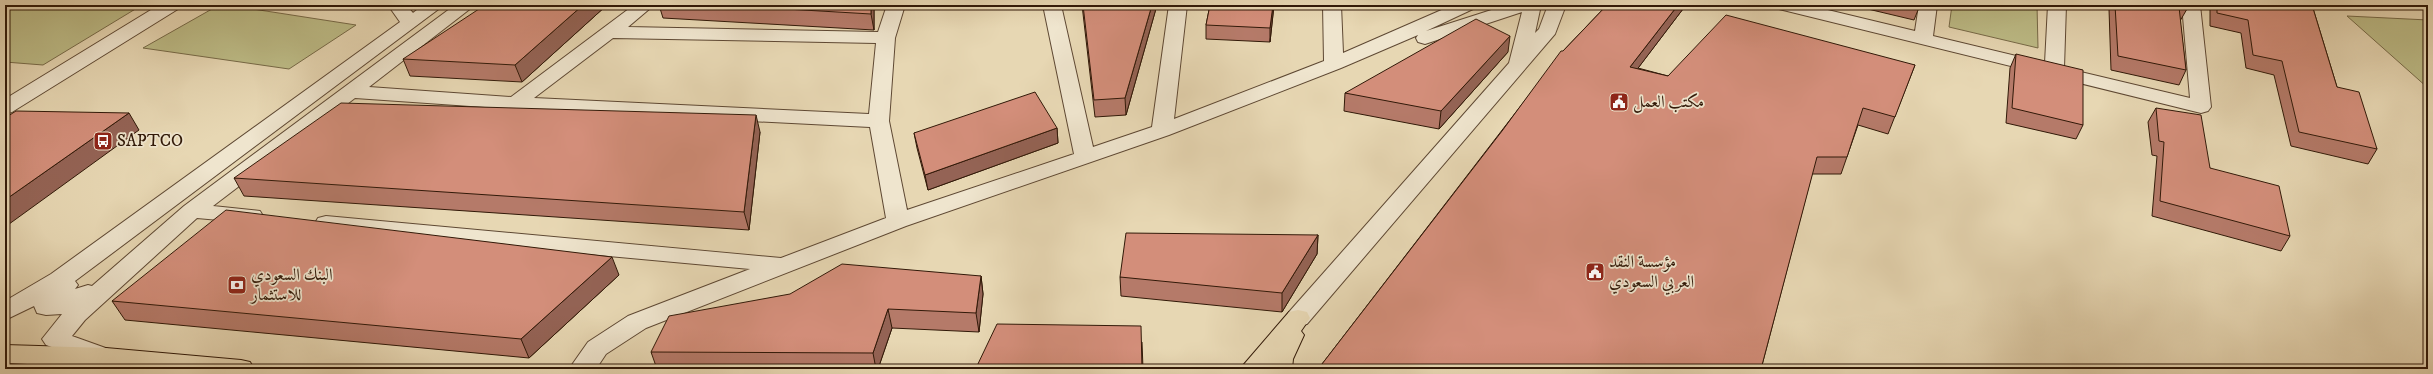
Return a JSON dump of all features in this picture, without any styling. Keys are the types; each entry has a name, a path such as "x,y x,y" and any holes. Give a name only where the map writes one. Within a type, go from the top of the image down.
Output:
{"main road":[{"path":"1254,369 1298,318"},
{"path":"1279,369 1280,359 1298,318"},
{"path":"5,354 106,357 241,369"}],"street":[{"path":"5,108 172,5"},
{"path":"397,5 411,23"},
{"path":"5,312 60,280 140,223 435,5"},
{"path":"106,357 54,339 76,314 192,211 466,5"},
{"path":"515,103 645,5"},
{"path":"896,5 886,38 879,121 898,221"},
{"path":"1052,5 1085,158"},
{"path":"1162,131 1178,5"},
{"path":"1332,5 1334,64"},
{"path":"582,369 598,348 637,322 898,221 1162,131 1334,64 1428,24 1467,5"},
{"path":"1334,64 1532,5"},
{"path":"1517,67 1532,5"},
{"path":"1548,30 1557,5"},
{"path":"1298,318 1517,67 1568,5"},
{"path":"1785,5 2201,107 2191,5"},
{"path":"1923,39 1928,5"},
{"path":"2054,71 2056,5"},
{"path":"609,32 886,38"},
{"path":"352,92 515,103 879,121"},
{"path":"5,94 26,96"},
{"path":"192,211 272,218"},
{"path":"304,221 781,265"},
{"path":"115,279 62,306 46,307 50,298 140,223"}],"shaded area":[{"path":"5,5 142,5 43,65 5,62"},
{"path":"219,5 356,25 289,69 143,48"},
{"path":"1952,5 2037,5 2038,48 1949,27"},
{"path":"2347,16 2428,20 2428,88"}],"building":[{"path":"485,5 583,5 515,65 403,59"},
{"path":"718,5 871,5 871,14"},
{"path":"1083,5 1152,5 1125,98 1094,100"},
{"path":"1210,5 1273,5 1270,28 1206,25"},
{"name":"مؤسسة النقد العربي السعودي","path":"1607,5 1678,5 1630,67 1668,76 1726,15 1915,65 1895,117 1863,108 1847,157 1817,157 1761,369 1328,369 1322,364 1502,131 1561,51 1563,51"},
{"path":"2115,5 2186,5 2187,9 2179,7 2186,70 2118,56"},
{"path":"2217,5 2312,5 2337,87 2359,92 2377,149 2299,132 2282,61 2253,55 2248,20 2217,13"},
{"path":"1476,19 1510,36 1441,111 1345,93"},
{"path":"2016,54 2083,70 2083,125 2012,108"},
{"path":"1035,92 1057,128 925,175 914,133"},
{"path":"341,103 756,115 744,212 234,178"},
{"path":"2156,108 2201,115 2210,168 2279,186 2290,236 2160,201 2164,142 2159,141"},
{"path":"16,111 129,113 5,200 5,118"},
{"path":"226,210 612,257 521,339 112,301"},
{"path":"1126,233 1318,235 1282,293 1120,277"},
{"path":"842,264 981,276 976,313 888,309 873,353 651,352 669,316 790,294"},
{"path":"997,324 1141,326 1142,369 976,368"}],"place":[{"name":"مكتب العمل","path":"1619,102"},
{"name":"SAPTCO","path":"103,141"},
{"name":"مؤسسة النقد العربي السعودي","path":"1595,272"},
{"name":"البنك السعودي للاستثمار","path":"237,285"}]}
